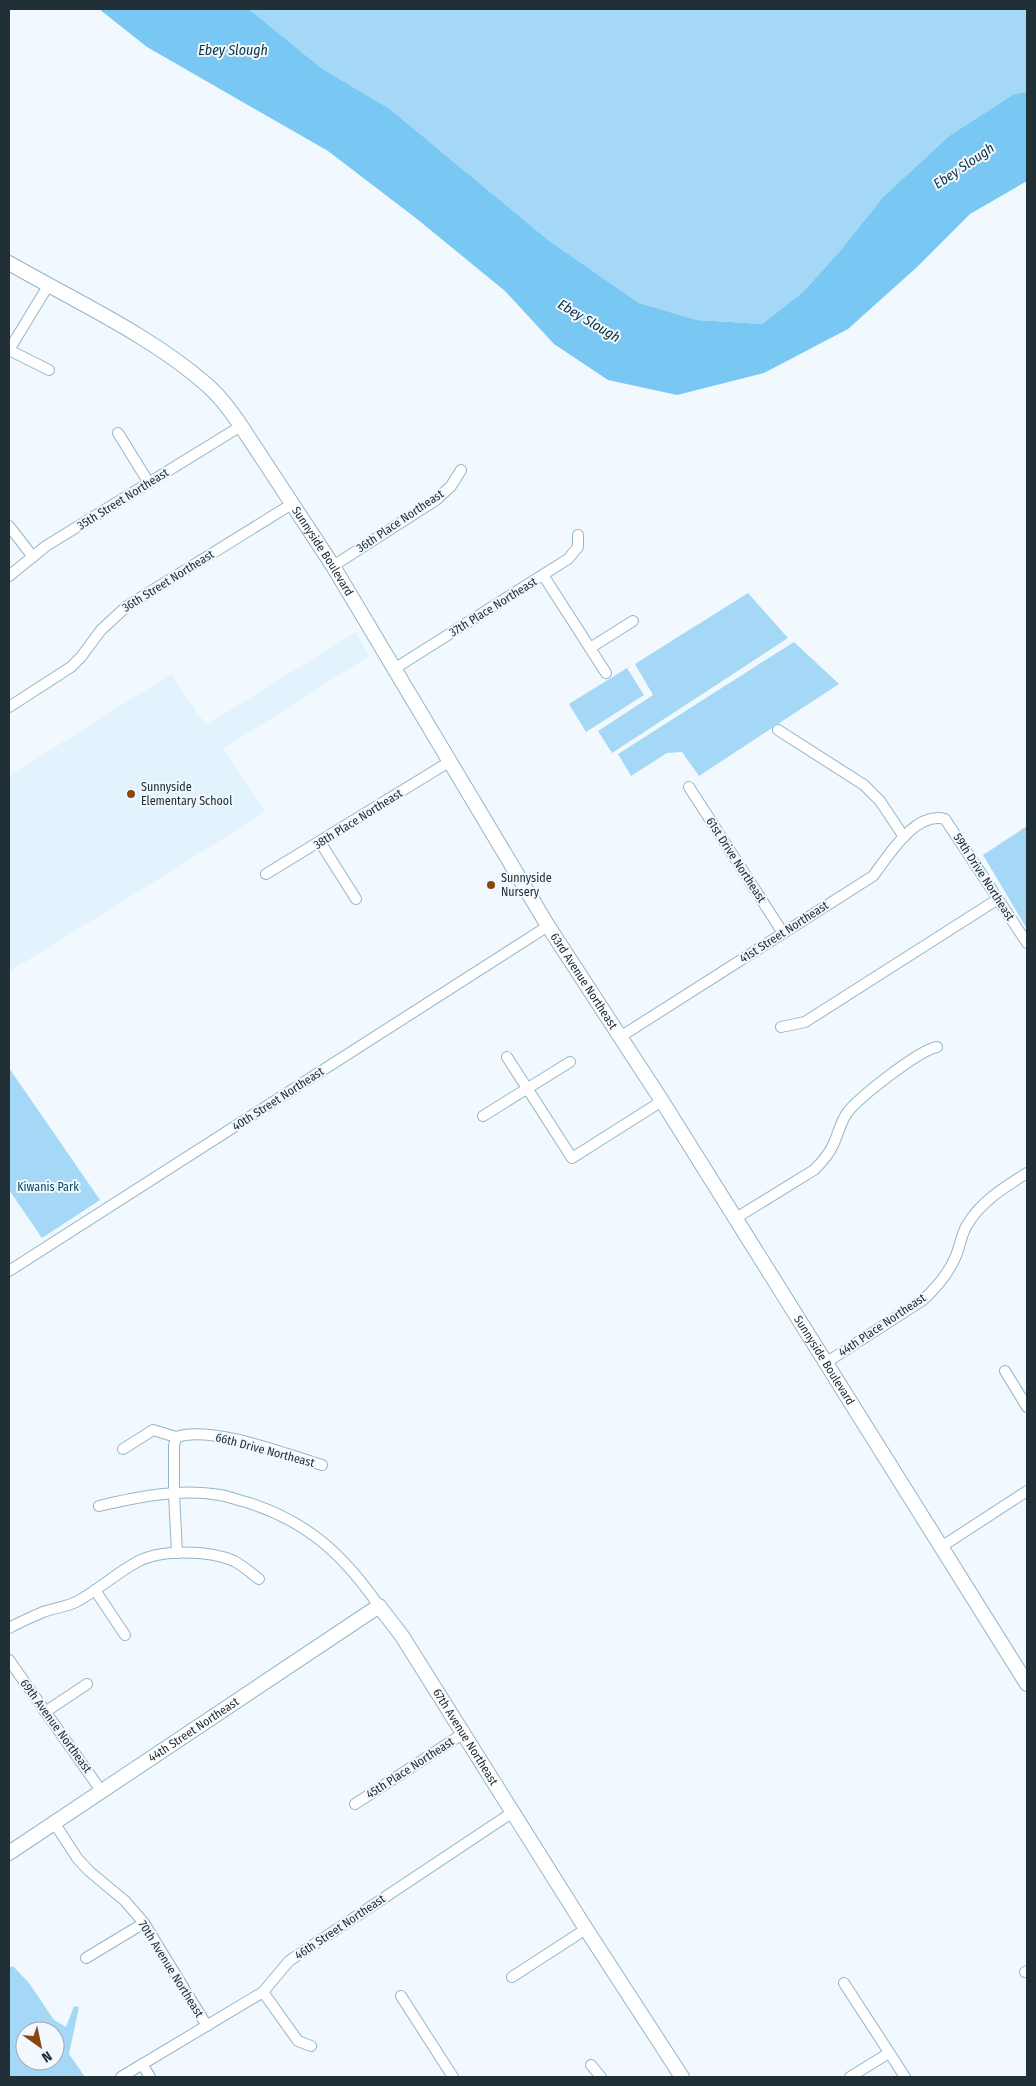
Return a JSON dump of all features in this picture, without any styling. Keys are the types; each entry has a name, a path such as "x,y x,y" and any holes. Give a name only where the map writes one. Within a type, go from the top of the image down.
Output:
{"street":[{"name":"Sunnyside Boulevard","path":"9,264 167,354 207,385 226,404 333,566 548,926"},
{"path":"48,286 9,350 49,370"},
{"name":"35th Street Northeast","path":"9,576 46,546 241,426"},
{"path":"118,433 149,483"},
{"name":"36th Place Northeast","path":"333,566 436,500 451,486 461,470"},
{"name":"36th Street Northeast","path":"9,707 71,667 101,630 127,606 292,504"},
{"path":"9,526 33,557"},
{"name":"37th Place Northeast","path":"394,669 568,559 578,546 578,535"},
{"path":"543,575 606,673"},
{"path":"590,648 633,621"},
{"path":"778,730 864,785 880,801 904,837"},
{"name":"38th Place Northeast","path":"266,874 449,762"},
{"name":"61st Drive Northeast","path":"689,787 783,933"},
{"name":"41st Street Northeast","path":"620,1037 873,876 895,845 930,818 937,817"},
{"name":"59th Drive Northeast","path":"937,817 945,819 1027,943"},
{"path":"320,842 356,899"},
{"path":"781,1027 805,1022 998,899"},
{"name":"63rd Avenue Northeast","path":"548,926 620,1037"},
{"name":"40th Street Northeast","path":"9,1272 548,926"},
{"name":"Sunnyside Boulevard","path":"620,1037 662,1100 827,1362 1027,1684"},
{"path":"736,1218 814,1170 824,1160 833,1146 847,1113 904,1065 928,1048 937,1047"},
{"path":"507,1057 572,1158 662,1100"},
{"path":"483,1116 570,1062"},
{"name":"44th Place Northeast","path":"827,1362 923,1300 934,1289 955,1258 967,1225 977,1212 996,1193 1027,1173"},
{"path":"1005,1371 1027,1407"},
{"path":"123,1450 153,1430 176,1437 174,1446 174,1493 177,1553"},
{"name":"66th Drive Northeast","path":"176,1437 193,1433 224,1436 322,1465"},
{"path":"941,1547 1027,1491"},
{"name":"67th Avenue Northeast","path":"98,1506 142,1496 174,1493 220,1495 264,1508 305,1528 339,1556 362,1581 402,1636 586,1929 682,2077"},
{"path":"9,1628 43,1612 74,1603 139,1561 154,1555 177,1553 206,1555 234,1561 259,1579"},
{"path":"95,1590 125,1635"},
{"name":"44th Street Northeast","path":"9,1854 379,1606"},
{"name":"69th Avenue Northeast","path":"9,1660 102,1792"},
{"path":"45,1712 87,1684"},
{"name":"45th Place Northeast","path":"356,1804 464,1733"},
{"name":"46th Street Northeast","path":"121,2077 264,1992 289,1961 513,1812"},
{"name":"70th Avenue Northeast","path":"55,1824 77,1858 89,1871 125,1901 144,1923 207,2026"},
{"path":"86,1958 144,1923"},
{"path":"512,1977 586,1929"},
{"path":"844,1983 905,2077"},
{"path":"264,1992 298,2041 310,2046"},
{"path":"401,1996 453,2077"},
{"path":"850,2077 889,2053"},
{"path":"142,2064 150,2077"},
{"path":"591,2065 601,2077"}],"shaded area":[{"name":"Sunnyside Elementary School","path":"356,632 369,656 223,749 266,812 9,972 9,776 171,674 206,725"}],"green space":[{"path":"249,9 1027,9 1027,92 1014,94 949,136 884,196 840,251 803,292 762,324 697,320 639,303 548,240 390,109 321,68"},
{"path":"748,593 788,638 612,753 598,731 653,695 635,664"},
{"path":"794,642 839,684 699,776 682,752 667,753 631,776 618,754"},
{"path":"627,668 644,695 586,732 569,704"},
{"path":"1027,826 1027,929 983,855"},
{"name":"Kiwanis Park","path":"9,1068 100,1200 42,1238 9,1190"},
{"path":"13,1966 29,1983 56,2021 15,2021 15,2071 65,2071 65,2026 74,2006 79,2007 69,2054 85,2077 9,2077 9,1968"}],"water":[{"name":"Ebey Slough","path":"99,9 249,9 321,68 390,109 548,240 639,303 697,320 762,324 803,292 840,251 884,196 949,136 1014,94 1027,92 1027,181 970,214 916,268 848,329 764,373 677,395 608,380 554,344 505,291 417,219 328,151 147,47"}],"place":[{"name":"Sunnyside Elementary School","path":"131,794"},
{"name":"Sunnyside Nursery","path":"491,885"}]}
